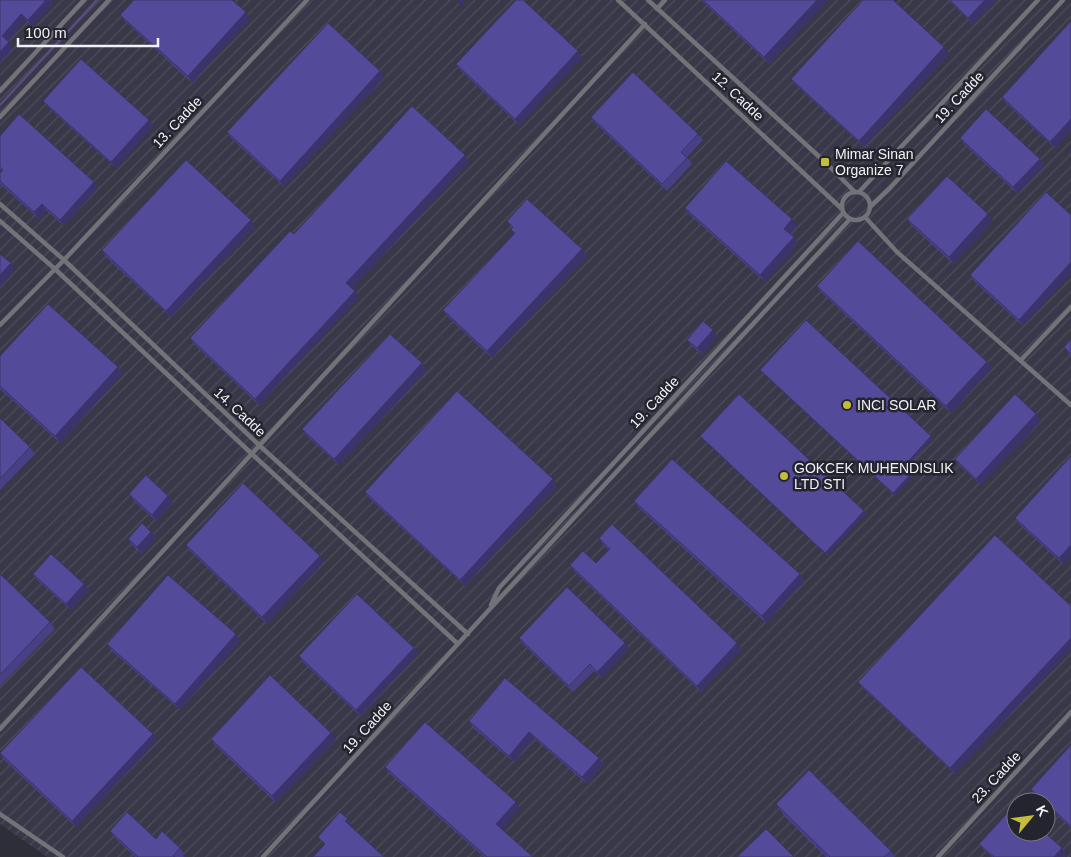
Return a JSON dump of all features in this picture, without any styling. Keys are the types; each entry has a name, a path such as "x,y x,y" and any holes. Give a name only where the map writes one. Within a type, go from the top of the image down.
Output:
{"lane":[{"path":"0,91 84,0"},
{"path":"0,117 109,0"},
{"name":"13. Cadde","path":"0,325 64,260 307,0"},
{"name":"12. Cadde","path":"618,0 842,211"},
{"name":"12. Cadde","path":"648,0 857,192"},
{"path":"657,9 665,0"},
{"name":"19. Cadde","path":"857,192 1038,0"},
{"name":"19. Cadde","path":"870,207 897,181 1063,0"},
{"path":"0,729 645,24"},
{"path":"857,192 866,196 870,207 865,217 858,220 850,219 842,211 841,205 847,194 857,192"},
{"name":"14. Cadde","path":"0,204 64,260 260,446 468,634"},
{"name":"19. Cadde","path":"488,611 500,588 842,211"},
{"path":"865,217 897,252 1071,405"},
{"name":"19. Cadde","path":"263,857 850,219"},
{"path":"0,221 55,269 458,644"},
{"path":"1021,360 1071,307"},
{"name":"23. Cadde","path":"938,857 1071,712"},
{"path":"0,814 63,857"}],"shaded area":[{"path":"0,0 1071,0 1071,857 47,857 0,824"}],"building":[{"path":"0,0 46,0 28,20 21,14 2,36 9,42 0,52"},
{"path":"134,0 232,0 246,12 188,76 120,15"},
{"path":"516,0 523,0 578,51 515,119 456,64"},
{"path":"703,0 817,0 764,57"},
{"path":"863,0 893,0 944,47 859,141 791,79"},
{"path":"950,0 985,0 968,18"},
{"path":"1071,21 1071,119 1050,142 1002,97"},
{"path":"328,23 380,71 280,181 227,132"},
{"path":"81,59 149,120 111,162 43,101"},
{"path":"633,72 698,134 681,152 687,158 662,184 591,117"},
{"path":"412,106 465,155 346,283 355,291 255,399 190,338 290,231 294,234"},
{"path":"986,109 1040,159 1013,187 960,138"},
{"path":"19,114 94,182 60,220 42,204 34,212 0,181 0,173 3,170 0,167 0,136"},
{"path":"186,160 251,220 166,311 102,250"},
{"path":"726,161 792,219 784,229 794,237 760,275 685,208"},
{"path":"947,176 988,214 949,257 907,219"},
{"path":"1046,192 1071,215 1071,262 1019,320 970,275"},
{"path":"527,199 582,249 487,351 443,310 515,233 511,230 513,227 507,221"},
{"path":"858,241 987,362 946,406 817,286"},
{"path":"0,254 11,263 0,275"},
{"path":"48,304 118,367 55,436 0,386 0,356"},
{"name":"INCI SOLAR","path":"806,320 931,436 905,465 913,472 893,493 760,370"},
{"path":"703,321 713,330 697,348 687,340"},
{"path":"390,334 422,363 334,459 302,429"},
{"path":"1071,339 1071,354 1064,347"},
{"path":"457,391 553,479 460,580 365,492"},
{"name":"GOKCEK MUHENDISLIK LTD STI","path":"739,394 864,511 825,553 700,436"},
{"path":"1015,394 1036,414 976,479 955,459"},
{"path":"0,418 30,447 0,479"},
{"path":"1071,456 1071,545 1059,558 1015,518"},
{"path":"672,459 800,574 762,616 634,501"},
{"path":"146,475 168,496 152,515 129,494"},
{"path":"243,483 320,556 262,617 186,545"},
{"path":"142,523 151,532 137,547 128,539"},
{"path":"612,524 737,643 697,686 570,565 583,551 596,563 610,549 599,538"},
{"path":"995,535 1071,606 1071,638 950,768 858,682"},
{"path":"51,554 84,584 66,604 33,574"},
{"path":"0,574 50,622 0,675"},
{"path":"168,575 236,634 175,704 107,644"},
{"path":"567,587 625,643 597,672 590,664 569,686 519,638"},
{"path":"357,594 414,648 356,710 299,656"},
{"path":"81,667 153,734 72,821 0,753"},
{"path":"270,675 331,733 272,796 211,739"},
{"path":"505,678 599,758 582,777 529,732 509,756 469,721"},
{"path":"425,722 516,802 496,824 533,857 487,857 385,767"},
{"path":"1071,745 1071,826 1056,812 1056,792 1034,792 1031,789"},
{"path":"809,770 891,851 884,857 830,857 776,804"},
{"path":"127,812 156,839 162,831 180,848 173,856 175,857 138,857 110,831"},
{"path":"340,812 348,819 345,821 384,857 313,857 325,844 318,837"},
{"path":"1006,815 1006,842 1055,842 1062,848 1054,857 994,857 979,844"},
{"path":"766,829 794,857 737,857"}],"waterway":[{"path":"0,105 97,0"}],"place":[{"name":"Mimar Sinan Organize 7","path":"825,162"},
{"name":"INCI SOLAR","path":"847,405"},
{"name":"GOKCEK MUHENDISLIK LTD STI","path":"784,476"}]}
